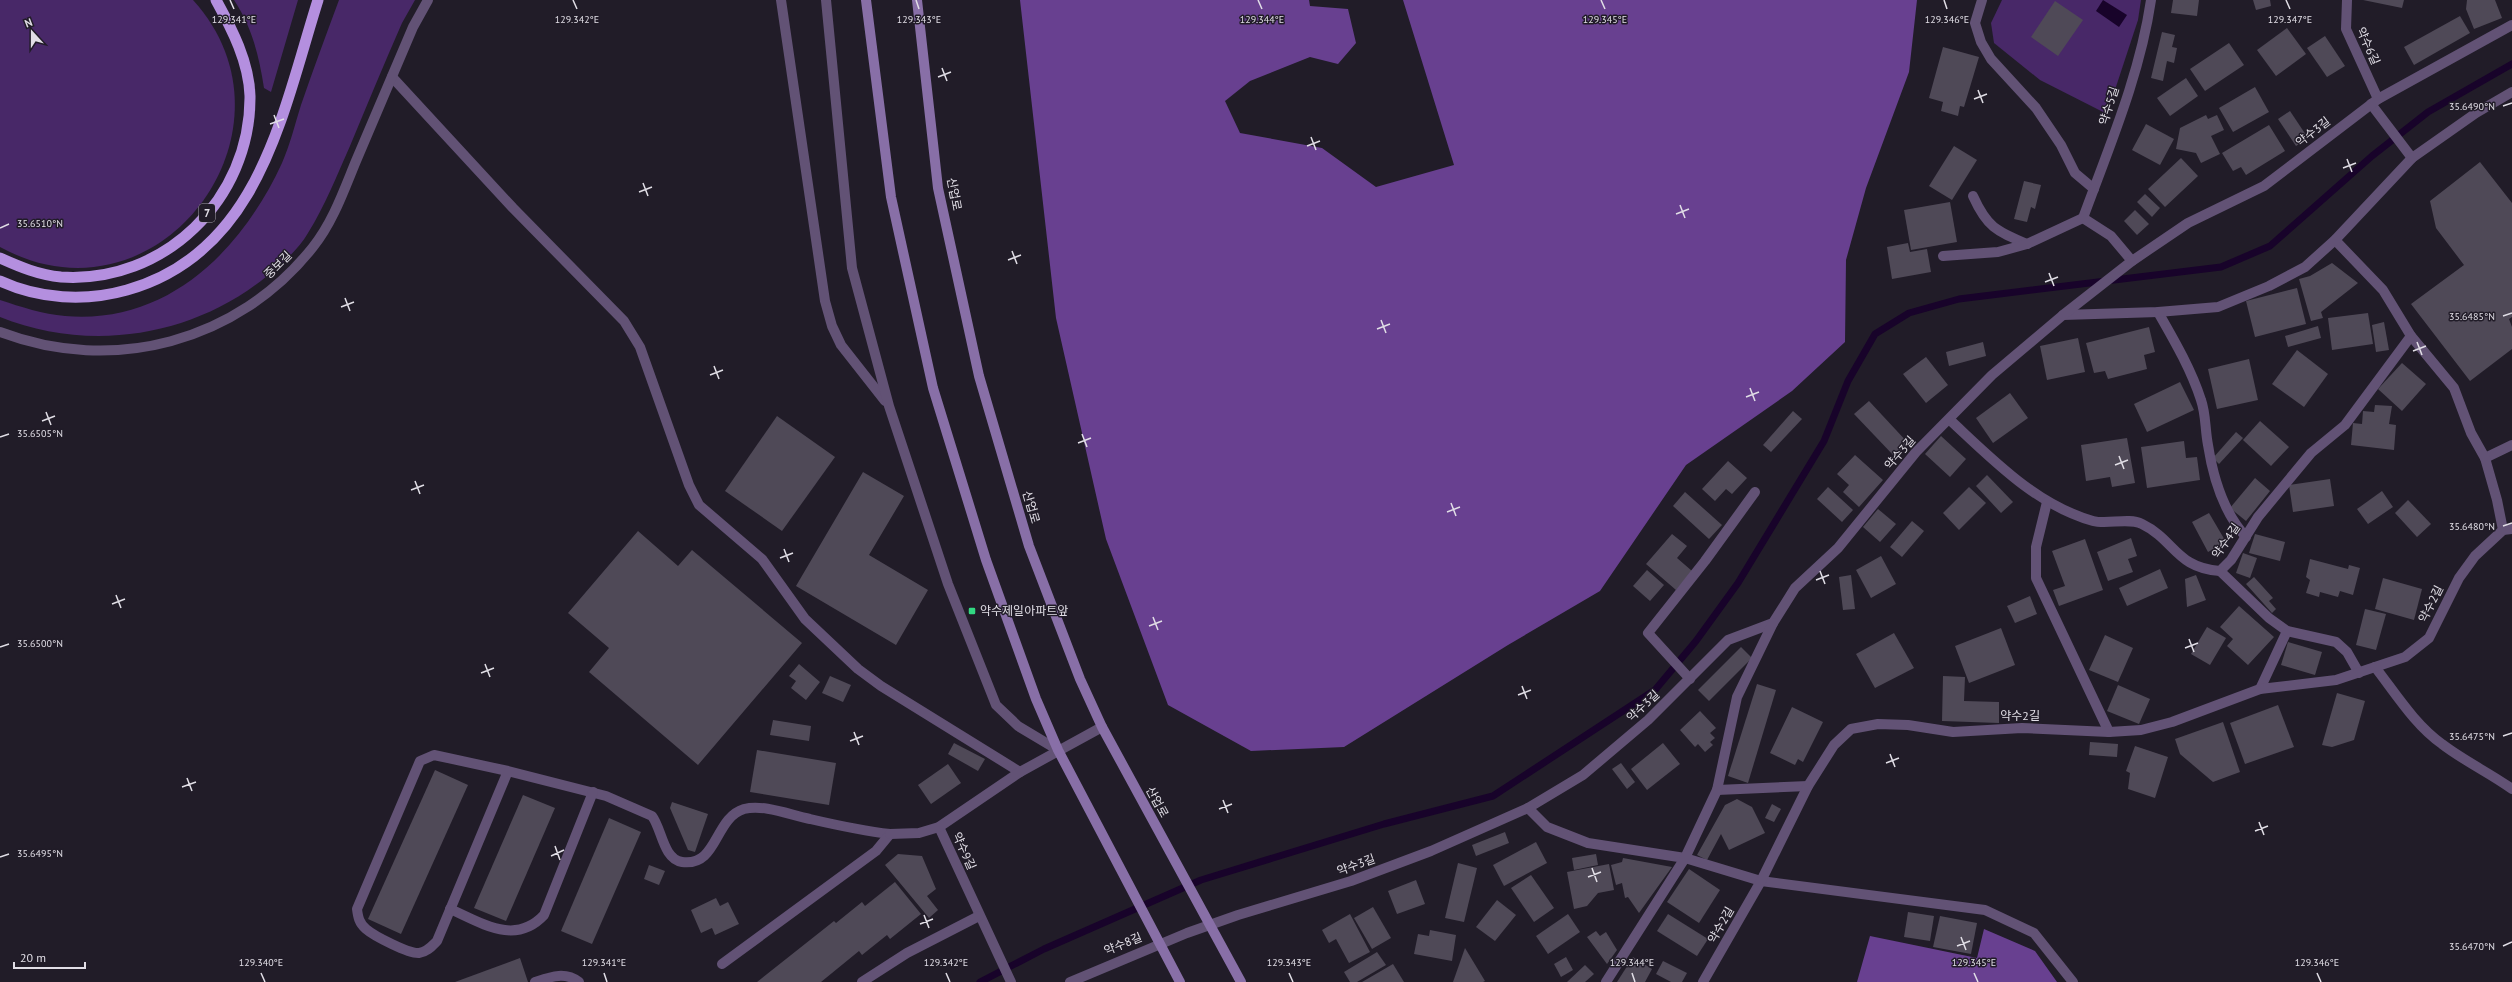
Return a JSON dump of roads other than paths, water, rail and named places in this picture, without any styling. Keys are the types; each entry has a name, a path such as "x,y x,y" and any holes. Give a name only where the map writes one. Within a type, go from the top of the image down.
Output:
{"highway":[{"name":"7","path":"0,258 29,271 60,277 92,276 129,269 164,253 193,230 220,198 238,165 248,133 250,95 245,67 234,33 216,0"},
{"path":"0,281 17,288 56,297 104,296 140,286 177,270 208,247 236,215 259,174 278,126 318,0"}],"main road":[{"path":"866,0 891,197 933,388 989,567 1036,700 1058,750 1180,982"},
{"name":"산업로","path":"917,0 938,188 979,376 1028,546 1080,679 1102,727 1241,982"}],"street":[{"name":"중보길","path":"0,332 26,342 75,350 124,349 181,339 214,328 255,304 284,278 313,247 332,217 413,27 428,0"},
{"path":"781,0 825,301 832,326 841,344 889,406"},
{"path":"826,0 852,268 889,406 948,584 996,705 1018,726 1058,750"},
{"path":"1982,0 1975,23 1981,42 1991,60 2036,108 2061,145 2075,173 2094,189"},
{"name":"약수5길","path":"2083,218 2126,99 2147,29 2150,0"},
{"name":"약수6길","path":"2347,0 2346,29 2374,102 2412,158"},
{"name":"약수3길","path":"1606,982 1685,858 1717,790 1737,697 1773,623 1795,588 1838,548 1916,452 1950,420 1992,375 2063,315 2132,261 2188,223 2264,186 2374,102 2512,25"},
{"path":"392,77 432,118 513,208 624,321 640,347 688,486 699,505 762,559 805,619 821,637 882,686 1020,772"},
{"path":"2063,315 2158,312 2218,307 2269,286 2304,267 2334,240 2412,158 2476,113 2512,92"},
{"path":"1973,196 1982,216 1999,232 2027,244"},
{"path":"1943,256 1998,252 2027,244 2083,218 2111,236 2132,261"},
{"path":"2334,240 2383,290 2411,336 2454,388 2471,433 2485,458 2497,500 2508,530"},
{"path":"2158,312 2187,364 2202,401 2208,446 2219,487 2233,522 2246,537"},
{"name":"약수4길","path":"1950,420 2002,468 2048,502 2094,521 2141,523 2189,564 2206,570 2220,571 2231,560 2258,517 2310,453 2345,425 2411,336"},
{"path":"2485,458 2512,445"},
{"path":"1690,679 1648,634 1755,492"},
{"path":"2048,502 2036,547 2036,578 2109,732"},
{"name":"약수2길","path":"1703,982 1761,881 1808,786 1834,745 1851,729 1878,724 1908,725 1953,732 2022,728 2109,732 2141,730 2172,722 2260,689 2336,680 2405,657 2429,638 2459,578 2475,556 2508,530"},
{"path":"2220,571 2269,618 2287,631 2336,642 2347,652 2359,673"},
{"name":"약수3길","path":"1188,933 1238,915 1351,881 1431,851 1528,808 1584,775 1648,720 1728,640 1773,623"},
{"path":"2260,689 2287,631"},
{"path":"2375,668 2420,726 2442,744 2512,789"},
{"name":"약수9길","path":"1011,982 979,916 939,827 1020,772 1102,727"},
{"path":"508,770 437,941 429,949 420,953 410,953 366,929 359,920 358,909 420,761 434,755 508,770 593,792 652,816 670,856 681,862 690,862 706,855 726,820 735,812 756,807 862,831 890,834 919,833 939,827"},
{"path":"1717,790 1808,786"},
{"path":"450,909 503,931 513,932 536,924 544,916 593,792"},
{"path":"1528,808 1547,827 1588,843 1685,858 1761,881 1985,910 2034,933 2073,982"},
{"path":"722,964 876,851 890,834"},
{"path":"862,982 907,953 979,916"},
{"name":"약수8길","path":"1070,982 1188,933"},
{"path":"535,982 557,975 574,978 578,982"}],"waterway":[{"path":"980,982 1044,949 1201,880 1384,824 1493,796 1655,690 1696,641 1738,583 1824,441 1848,381 1875,334 1909,313 1959,299 2221,267 2270,246 2372,156 2428,112 2512,64"}],"place":[{"name":"약수제일아파트앞","path":"972,611"}]}
